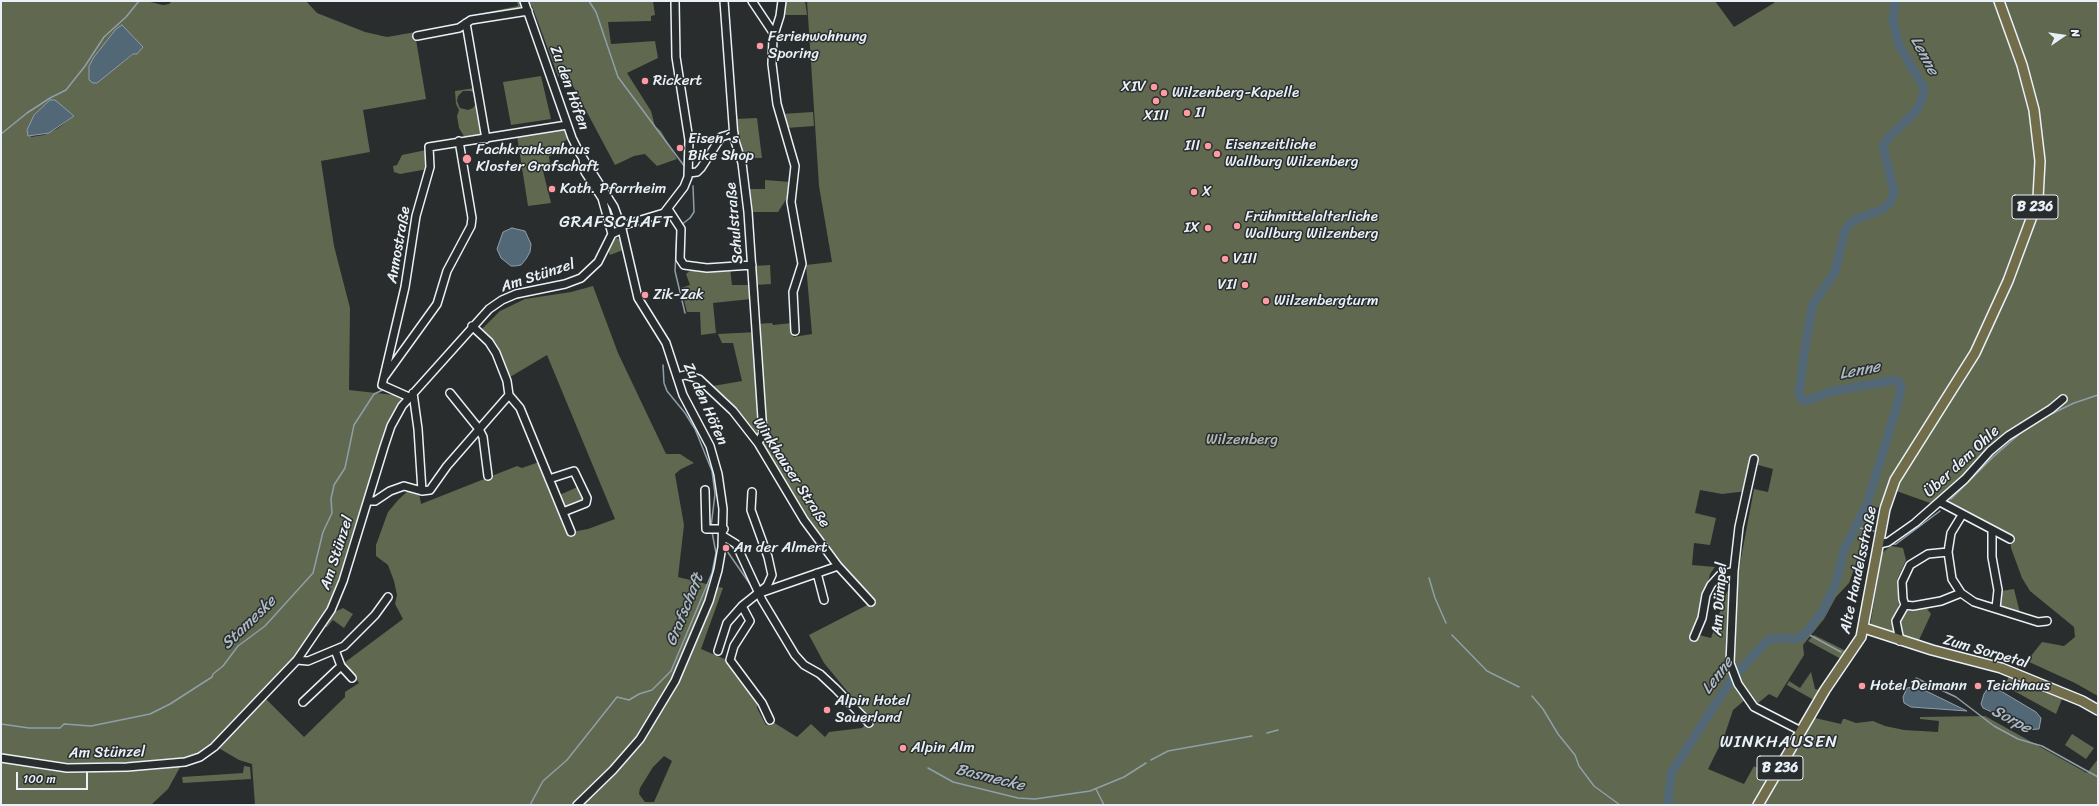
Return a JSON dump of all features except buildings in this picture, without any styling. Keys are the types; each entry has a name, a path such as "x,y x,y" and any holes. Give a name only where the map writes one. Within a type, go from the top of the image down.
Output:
{"main road":[{"name":"Alte Handelsstraße","path":"1758,805 1825,690 1849,657 1864,628 1886,504 1897,475 1946,400 1984,337 2027,232 2038,198 2040,162 2034,110 2022,65 1999,1"},
{"name":"Zum Sorpetal","path":"1864,628 1900,640 2001,668 2039,683 2098,710"}],"street":[{"name":"Zu den Höfen","path":"524,1 567,124 583,159 610,198 622,228 637,296 666,344 683,395 704,434 715,461 722,495 724,532 718,570 709,601 675,681 640,740 613,770 577,805"},
{"path":"583,159 585,172 602,198 612,234 622,228 660,215 668,209 684,187 689,173 689,140 676,56 674,1"},
{"name":"Schulstraße","path":"724,1 734,133 742,163 747,199 763,433 758,443"},
{"path":"752,1 774,34"},
{"path":"782,1 780,16 774,34 771,59 774,88 795,166 791,202 802,264 794,292 795,331"},
{"path":"417,36 459,28 471,20 528,11"},
{"path":"466,23 486,139"},
{"name":"Annostraße","path":"383,379 405,287 416,216 430,167 429,147 459,141 486,139 567,124"},
{"path":"689,173 697,172 701,168 721,137 734,133"},
{"path":"422,491 418,429 411,395 382,385 383,379 437,304 447,271 471,226 472,218 459,141"},
{"path":"668,209 680,226 680,259 684,265 707,268 752,265"},
{"name":"Am Stünzel","path":"1,758 76,769 134,767 195,760 214,747 230,732 297,660 316,634 336,601 391,426 411,395 489,309 505,299 523,293 565,284 585,275 598,262 612,234"},
{"path":"472,326 495,350 507,382 509,395 520,408 571,532"},
{"name":"Winkhauser Straße","path":"677,376 684,375 693,377 706,385 733,411 758,443 791,500 838,566 871,602"},
{"path":"450,393 479,429 486,446 488,476"},
{"path":"368,501 377,500 390,491 402,487 409,486 422,491 432,488 447,466 509,395"},
{"name":"Über dem Ohle","path":"1879,544 1888,542 1940,502 1965,480 1990,451 2008,436 2052,409 2063,399"},
{"name":"Am Dümpel","path":"1754,459 1739,527 1734,571 1729,654 1732,671 1738,684 1754,707 1801,731"},
{"path":"548,479 574,471 587,498 586,503 562,512"},
{"path":"705,490 707,515 706,529 724,532 736,544 758,594 788,644 801,662 824,677 869,723"},
{"path":"718,651 725,626 742,606 768,586 772,575 768,557 751,510 752,492"},
{"path":"1940,502 1992,531 2010,539"},
{"path":"1962,515 1951,533 1948,552 1952,579 1961,593 1974,602 2038,622 2047,621"},
{"path":"1992,531 1992,557 1998,596 1996,608"},
{"path":"1900,640 1897,618 1905,604 1903,599 1902,582 1910,565 1928,554 1948,552"},
{"path":"758,594 838,566"},
{"path":"1694,637 1702,618 1706,595 1710,585 1720,575 1734,571"},
{"path":"817,573 824,600"},
{"path":"1905,604 1913,606 1941,601 1961,593"},
{"path":"297,660 308,661 344,646 367,624 388,597"},
{"path":"742,606 750,621 734,646 730,660 762,702 770,720"},
{"path":"335,650 341,666 352,678"},
{"path":"303,702 341,666"}],"green space":[{"path":"1,1 146,1 163,5 169,4 172,1 306,1 317,13 365,32 387,37 456,25 468,16 518,6 517,1 653,1 655,15 651,16 651,21 608,22 611,44 655,41 658,58 627,73 651,111 655,126 661,131 677,159 657,166 645,154 634,156 615,165 573,86 558,76 532,6 468,18 457,27 415,34 426,99 363,110 370,152 321,161 334,246 350,308 349,390 403,396 374,463 355,543 334,601 295,658 260,698 208,748 184,760 168,789 151,805 1,805","holes":["143,47 97,82 89,80 89,66","50,100 74,116 57,129 44,135 31,137 34,115"]},
{"path":"783,1 805,1 807,15 783,15"},
{"name":"Wilzenberg","path":"807,1 1715,1 1734,27 1775,1 2098,1 2098,696 2075,683 2027,661 2042,642 2064,646 2075,637 2074,627 2030,591 2022,578 2011,548 2010,538 1939,499 1933,504 1888,488 1883,504 1872,511 1868,531 1849,583 1836,597 1824,619 1803,645 1804,655 1777,698 1769,694 1757,704 1746,699 1733,710 1724,737 1708,769 1744,784 1754,766 1778,780 1815,718 1841,724 1843,719 1856,723 1873,721 1885,726 1904,730 1938,732 1939,721 1920,719 1920,717 1985,716 2087,773 2098,759 2098,805 255,805 252,764 239,760 217,747 264,697 304,737 345,697 345,692 359,683 344,663 403,619 395,604 397,595 394,581 388,565 376,556 376,545 388,512 408,491 419,493 421,504 517,466 522,468 542,461 557,496 580,486 585,500 564,509 572,532 588,529 615,519 547,355 510,377 494,343 482,329 500,311 525,299 571,292 593,286 618,353 666,454 680,454 694,463 681,469 675,474 684,525 678,577 723,588 701,649 727,660 759,701 757,708 766,725 773,722 797,737 811,724 825,737 829,732 862,728 869,721 850,700 852,697 824,663 809,635 873,602 839,564 802,511 761,440 737,409 713,386 742,381 733,343 722,343 718,334 757,332 757,324 772,323 773,325 792,323 793,337 812,334 806,265 832,262 819,186","holes":["1751,463 1773,469 1768,492 1754,489 1739,569 1726,594 1711,638 1695,634 1710,574 1715,567 1692,565 1694,543 1710,545 1716,518 1695,513 1700,490 1722,494 1747,491","664,756 672,761 654,802 645,802 639,794 640,788 653,767"]},
{"path":"541,76 551,119 511,125 503,82"},
{"path":"475,88 475,94 471,91 463,91 458,96 457,101 460,108 468,110 473,108 477,102 483,135 465,138 459,128 457,116 459,110 456,104 455,91"},
{"path":"813,112 814,126 786,128 781,114"},
{"path":"757,118 762,158 742,158 735,119"},
{"path":"564,128 568,138 564,142 563,152 549,156 550,166 542,167 551,203 528,206 517,136"},
{"path":"426,150 428,169 400,174 394,172 393,166 397,165 402,155"},
{"path":"765,180 791,182 789,195 778,212 750,212 747,189 765,189"},
{"path":"617,238 620,240 623,250 610,255 608,250 612,240"},
{"path":"770,265 771,284 754,285 753,266"},
{"path":"730,268 732,285 751,285 751,299 713,303 716,333 701,335 700,312 687,312 681,288 690,285 686,274 692,269"},
{"path":"1891,546 1903,548 1906,560 1897,580 1899,604 1892,622 1895,635 1870,626 1882,553"},
{"path":"2014,589 2020,613 2001,607 2001,591"},
{"path":"1925,606 1931,614 1919,640 1901,635 1899,618 1902,612"},
{"path":"343,608 353,614 344,628 333,620 327,627 323,627 332,613"},
{"path":"1814,635 1846,651 1841,659 1808,641"},
{"path":"1811,672 1815,689 1819,690 1814,700 1787,685 1789,681 1800,688"},
{"path":"2009,676 2062,699 2056,714 2005,686"},
{"path":"2072,734 2094,748 2086,759 2065,745"},
{"path":"244,766 250,767 251,779 183,783 182,777 243,773"}],"water":[{"path":"122,25 143,47 137,54 133,54 97,83 93,83 89,80 89,66 94,57 116,29"},
{"path":"50,100 55,100 74,116 49,133 28,136 27,130 34,115"},
{"path":"512,228 525,231 531,244 530,252 526,259 521,265 515,266 511,266 501,258 497,249 503,232"},
{"path":"1913,687 1922,689 1967,711 1911,707 1904,703 1903,697 1907,688"},
{"path":"1994,687 2036,712 2041,718 2039,729 2025,730 2003,717 1983,708 1981,704 1984,694 1988,688"}],"waterway":[{"path":"1,134 27,113 50,98 66,90 85,66 104,37 126,17 139,1"},
{"name":"Grafschaft","path":"589,1 596,12 618,77 685,167"},
{"name":"Lenne","path":"1668,805 1671,773 1731,680 1768,640 1775,638 1797,639 1806,633 1823,611 1836,583 1844,550 1867,504 1897,406 1901,388 1899,382 1895,380 1833,391 1805,401 1801,399 1799,393 1807,334 1813,304 1835,272 1845,230 1854,220 1883,209 1890,202 1894,192 1883,147 1887,139 1917,110 1922,99 1924,88 1899,45 1893,21 1895,1"},
{"name":"Grafschaft","path":"681,225 690,218 694,212 693,186"},
{"name":"Grafschaft","path":"677,233 675,271 685,313"},
{"name":"Grafschaft","path":"663,365 664,383 667,391 685,413 695,429 712,471 715,494 711,527"},
{"name":"Stameske","path":"1,724 29,728 60,728 64,724 91,726 150,714 170,704 212,677 213,674 223,666 238,646 265,626 313,573 323,532 332,513 331,499 334,485 345,468 354,425 374,394 385,389"},
{"path":"2043,418 2074,403 2098,395"},
{"path":"1951,499 1993,457 2024,430"},
{"path":"1893,544 1896,544 1940,511"},
{"path":"1855,527 1874,531"},
{"name":"Grafschaft","path":"530,805 543,781 567,760 617,697 629,700 639,694 652,690 671,671 712,573 716,553 712,532"},
{"name":"Basmecke","path":"727,551 752,587"},
{"path":"1429,578 1435,598 1446,623"},
{"name":"Sorpe","path":"1806,633 1841,652"},
{"path":"1452,635 1487,671 1519,687"},
{"name":"Sorpe","path":"1916,678 1956,697 1994,726 2018,739 2042,746 2098,777"},
{"path":"1532,696 1543,709 1558,734 1575,755 1579,766 1594,786 1620,805"},
{"name":"Basmecke","path":"1267,733 1278,730"},
{"name":"Basmecke","path":"1151,760 1168,751 1252,736"},
{"name":"Basmecke","path":"928,768 953,782 1018,798 1035,799 1090,791 1124,777 1146,763"},
{"name":"Basmecke","path":"1096,789 1104,805"}],"place":[{"name":"Ferienwohnung Sporing","path":"760,46"},
{"name":"Rickert","path":"645,81"},
{"name":"XIV","path":"1154,87"},
{"name":"Wilzenberg-Kapelle","path":"1164,93"},
{"name":"XIII","path":"1156,101"},
{"name":"II","path":"1187,113"},
{"name":"III","path":"1208,146"},
{"name":"Eisen´s Bike Shop","path":"680,148"},
{"name":"Eisenzeitliche Wallburg Wilzenberg","path":"1217,154"},
{"name":"Fachkrankenhaus Kloster Grafschaft","path":"467,159"},
{"name":"Kath. Pfarrheim","path":"552,189"},
{"name":"X","path":"1194,192"},
{"name":"Frühmittelalterliche Wallburg Wilzenberg","path":"1237,226"},
{"name":"IX","path":"1208,228"},
{"name":"VIII","path":"1225,259"},
{"name":"VII","path":"1245,285"},
{"name":"Zik-Zak","path":"645,295"},
{"name":"Wilzenbergturm","path":"1266,301"},
{"name":"An der Almert","path":"726,548"},
{"name":"Hotel Deimann","path":"1862,686"},
{"name":"Teichhaus","path":"1978,686"},
{"name":"Alpin Hotel Sauerland","path":"827,710"},
{"name":"Alpin Alm","path":"903,748"}],"district":[{"name":"GRAFSCHAFT","path":"616,223"},
{"name":"WINKHAUSEN","path":"1779,743"}]}
